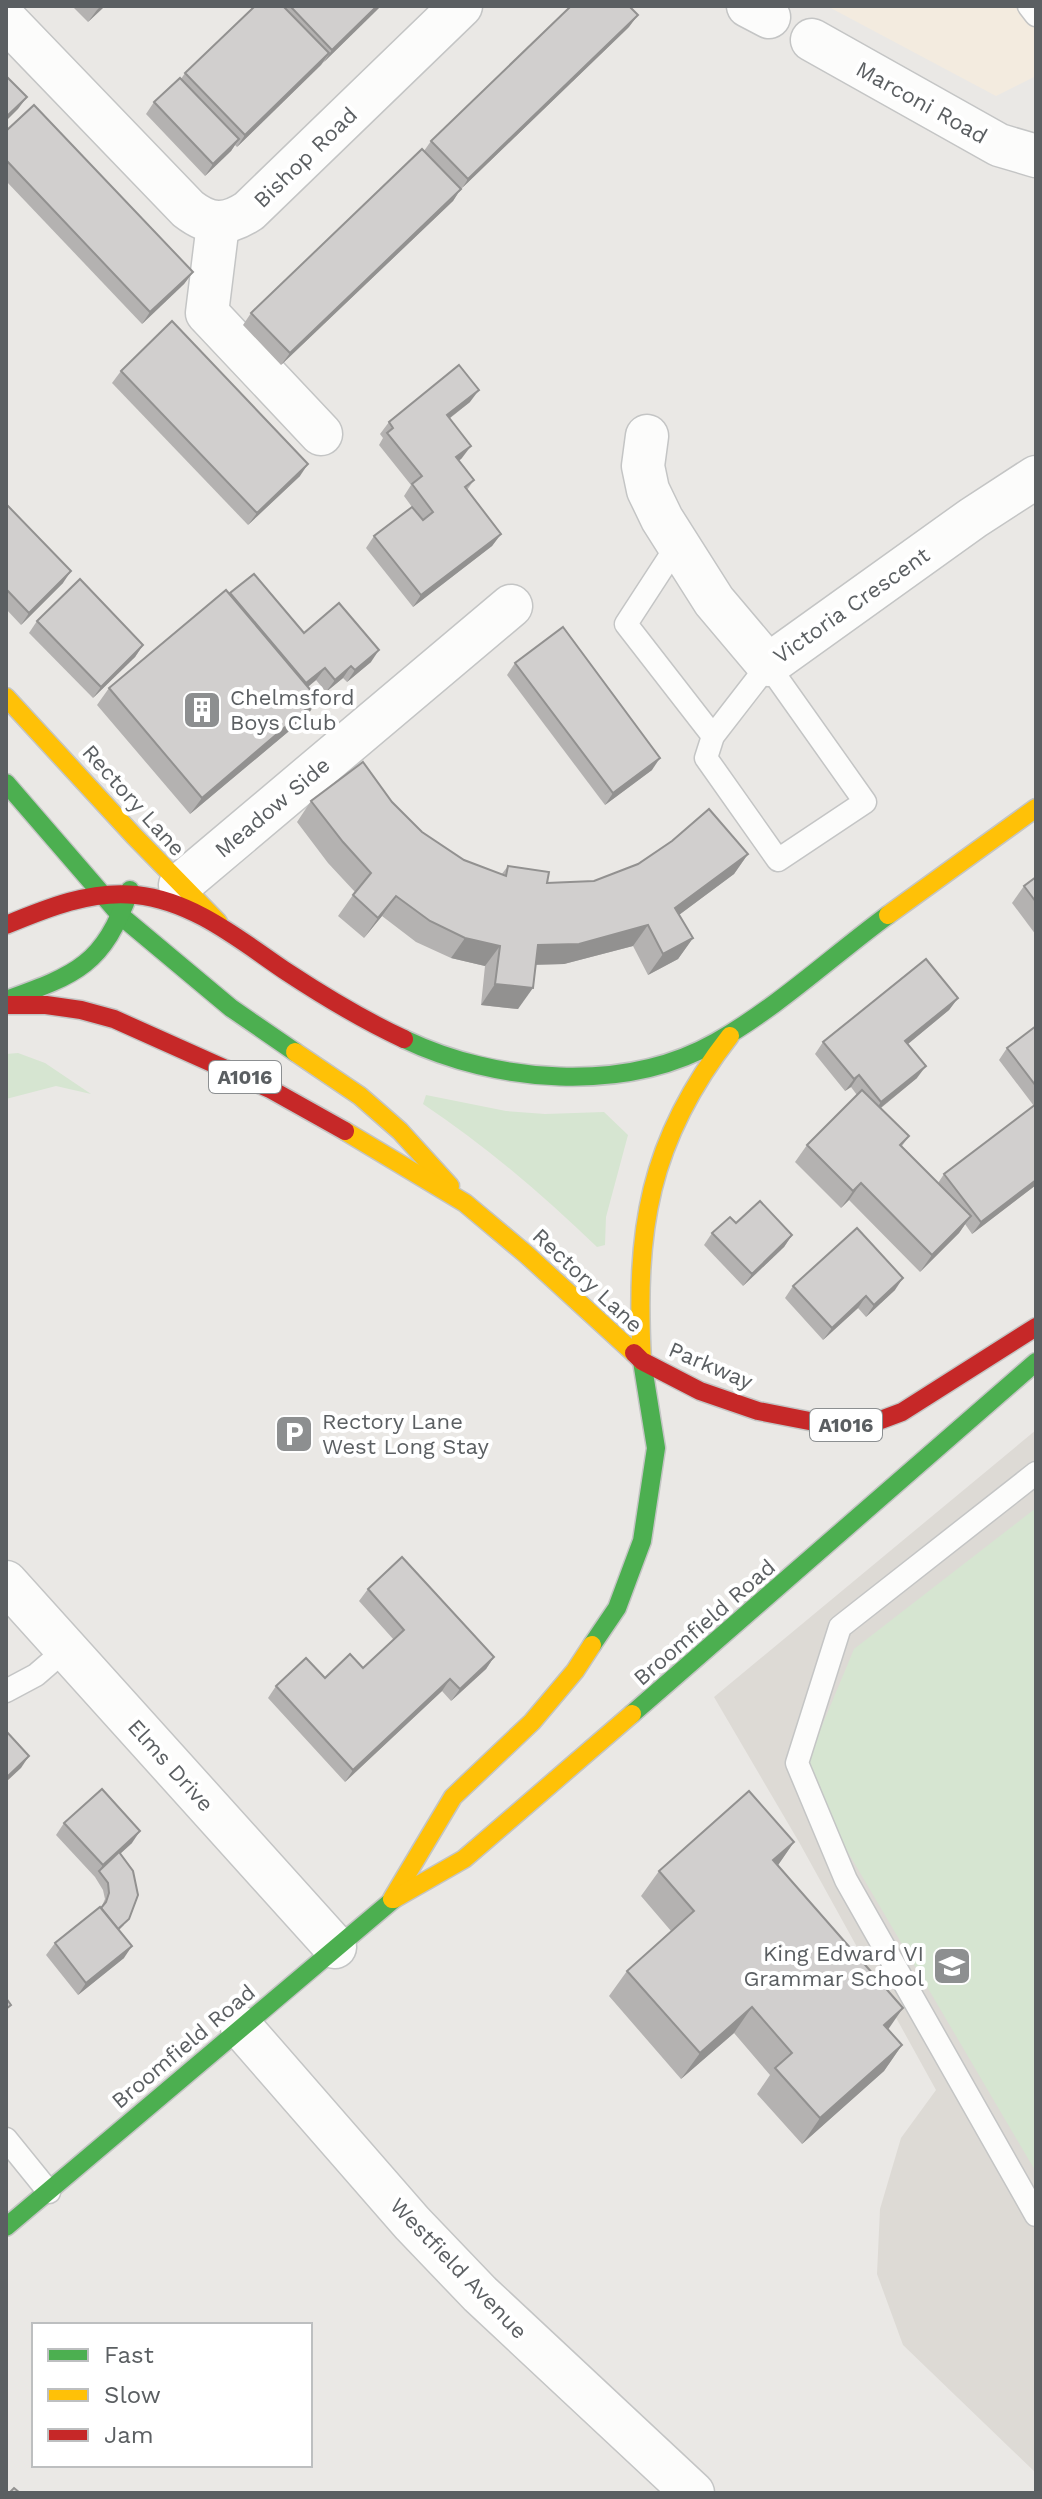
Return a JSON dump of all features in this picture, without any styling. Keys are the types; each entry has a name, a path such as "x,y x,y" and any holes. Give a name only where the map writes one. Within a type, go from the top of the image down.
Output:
{"main road":[{"name":"Rectory Lane","path":"6,697 180,885 229,933"},
{"path":"6,783 121,916 231,1008 360,1096 400,1131 465,1203"},
{"name":"Parkway","path":"229,933 391,1036 449,1059 496,1072 547,1077 586,1078 617,1074 667,1064 732,1034 1036,808"},
{"path":"6,1002 67,977 95,957 121,916 128,895 134,868 134,836"},
{"path":"6,925 67,901 102,895 128,895 154,898 192,913 229,933"},
{"name":"A1016","path":"6,1002 81,1010 143,1031 270,1089 465,1203"},
{"name":"Parkway","path":"732,1034 700,1075 658,1161 642,1246 638,1314 642,1361 700,1391 758,1411 835,1426 870,1424 902,1412 1036,1327"},
{"name":"Rectory Lane","path":"465,1203 527,1255 642,1361"},
{"name":"Broomfield Road","path":"391,1901 453,1797 532,1722 575,1671 617,1608 642,1541 656,1448 642,1361"},
{"name":"Broomfield Road","path":"6,2227 391,1901 464,1859 857,1521 1036,1362"}],"street":[{"name":"Bishop Road","path":"218,224 233,221 249,211 461,6"},
{"path":"6,20 188,209 201,219 218,224 207,313 321,434"},
{"name":"Marconi Road","path":"812,40 999,145 1036,156"},
{"name":"Victoria Crescent","path":"647,436 643,466 648,490 714,601 768,665 973,518 1036,477"},
{"name":"Meadow Side","path":"180,885 511,606"},
{"name":"Elms Drive","path":"6,1582 335,1947"},
{"name":"Westfield Avenue","path":"242,2028 412,2223 480,2294 693,2493"}],"lane":[{"path":"1029,6 1036,15"},
{"path":"678,544 626,624 713,736"},
{"path":"768,665 865,802 778,860 706,758 713,736 768,665"},
{"path":"1036,1473 840,1627 797,1763 846,1880 1036,2215"},
{"path":"6,1691 36,1675 66,1649"},
{"path":"6,2139 49,2192"}],"shaded area":[{"path":"827,6 1036,6 1036,76 996,96"},
{"name":"King Edward VI Grammar School","path":"1036,1430 1036,2473 903,2345 877,2274 880,2209 901,2138 936,2090 799,1842 714,1697"}],"green space":[{"path":"18,1053 45,1063 91,1094 56,1086 6,1099 6,1054"},
{"path":"426,1095 506,1111 545,1114 604,1112 628,1135 606,1217 605,1245 597,1247 513,1172 423,1104"},
{"path":"1036,1508 1036,2172 802,1774 854,1649"}],"building":[{"path":"255,6 283,6 329,53 245,135 185,73"},
{"path":"290,6 377,6 332,50"},
{"path":"571,6 629,6 638,15 468,179 431,141"},
{"path":"6,76 27,97 6,117"},
{"path":"180,78 239,139 213,164 154,102"},
{"path":"34,105 193,272 150,312 6,160 6,131"},
{"path":"422,149 461,189 290,353 251,313"},
{"path":"172,321 308,464 257,513 121,371"},
{"path":"459,365 479,390 447,415 471,446 456,457 474,480 465,487 501,534 421,595 374,536 412,507 423,520 433,512 412,484 422,476 387,433 393,428 389,422"},
{"path":"8,506 71,571 29,613 6,589"},
{"path":"254,574 304,633 339,603 379,650 355,670 351,666 335,680 325,668 306,683 230,593"},
{"path":"80,579 143,645 101,687 37,621"},
{"name":"Chelmsford Boys Club","path":"226,590 318,699 202,798 109,688"},
{"path":"563,627 660,758 613,793 515,663"},
{"path":"363,762 392,802 422,832 464,860 506,876 508,866 549,872 547,883 594,881 638,864 672,841 709,809 748,854 675,908 693,938 663,954 648,925 579,944 538,945 533,988 495,984 500,946 465,938 430,921 396,896 378,918 353,895 371,873 311,801"},
{"path":"1036,877 1036,902 1024,886"},
{"path":"926,959 958,998 905,1041 926,1066 881,1102 859,1075 854,1079 823,1042"},
{"path":"1036,1026 1036,1086 1007,1048"},
{"path":"862,1090 909,1136 900,1145 971,1216 932,1255 861,1183 853,1191 807,1145"},
{"path":"1036,1104 1036,1180 981,1222 944,1174"},
{"path":"760,1201 792,1235 752,1274 712,1233 730,1217 736,1223"},
{"path":"857,1228 903,1278 874,1305 866,1296 832,1328 793,1286"},
{"path":"402,1557 494,1657 460,1689 450,1679 353,1770 276,1686 306,1658 325,1678 350,1654 363,1668 404,1630 368,1589"},
{"path":"6,1731 29,1756 6,1778"},
{"path":"102,1789 140,1831 103,1865 64,1823"},
{"path":"749,1791 794,1842 773,1860 903,2008 884,2025 902,2045 820,2118 775,2068 792,2053 752,2007 700,2053 627,1971 694,1911 659,1871"},
{"path":"119,1852 133,1871 138,1895 129,1919 118,1929 101,1908 109,1893 108,1883 99,1871"},
{"path":"100,1907 132,1946 86,1983 55,1943"}],"traffic: fast":[{"path":"6,783 121,916 231,1008 295,1052"},
{"path":"6,1000 70,974 85,963 109,935 130,890"},
{"path":"404,1039 440,1054 519,1073 601,1076 641,1070 680,1059 739,1028 783,998 888,915"},
{"path":"592,1645 617,1608 642,1541 656,1448 642,1361"},
{"path":"632,1714 1036,1362"},
{"path":"6,2227 394,1899"}],"traffic: slow":[{"path":"6,697 218,922"},
{"path":"888,915 1036,808"},
{"path":"642,1361 641,1270 653,1189 664,1151 681,1113 702,1075 730,1036"},
{"path":"295,1052 360,1096 400,1131 450,1186"},
{"path":"345,1131 465,1203 634,1353"},
{"path":"392,1899 453,1797 532,1722 575,1671 592,1645"},
{"path":"394,1899 464,1859 632,1714"}],"traffic: jam":[{"path":"6,925 53,907 102,895 136,895 178,905 216,924 330,999 404,1039"},
{"path":"6,1005 46,1005 114,1019 270,1089 345,1131"},
{"path":"634,1353 642,1361 700,1391 758,1411 835,1426 870,1424 902,1412 1036,1327"}],"place":[{"name":"Chelmsford Boys Club","path":"202,710"},
{"name":"Rectory Lane West Long Stay","path":"294,1434"},
{"name":"King Edward VI Grammar School","path":"952,1966"}]}
